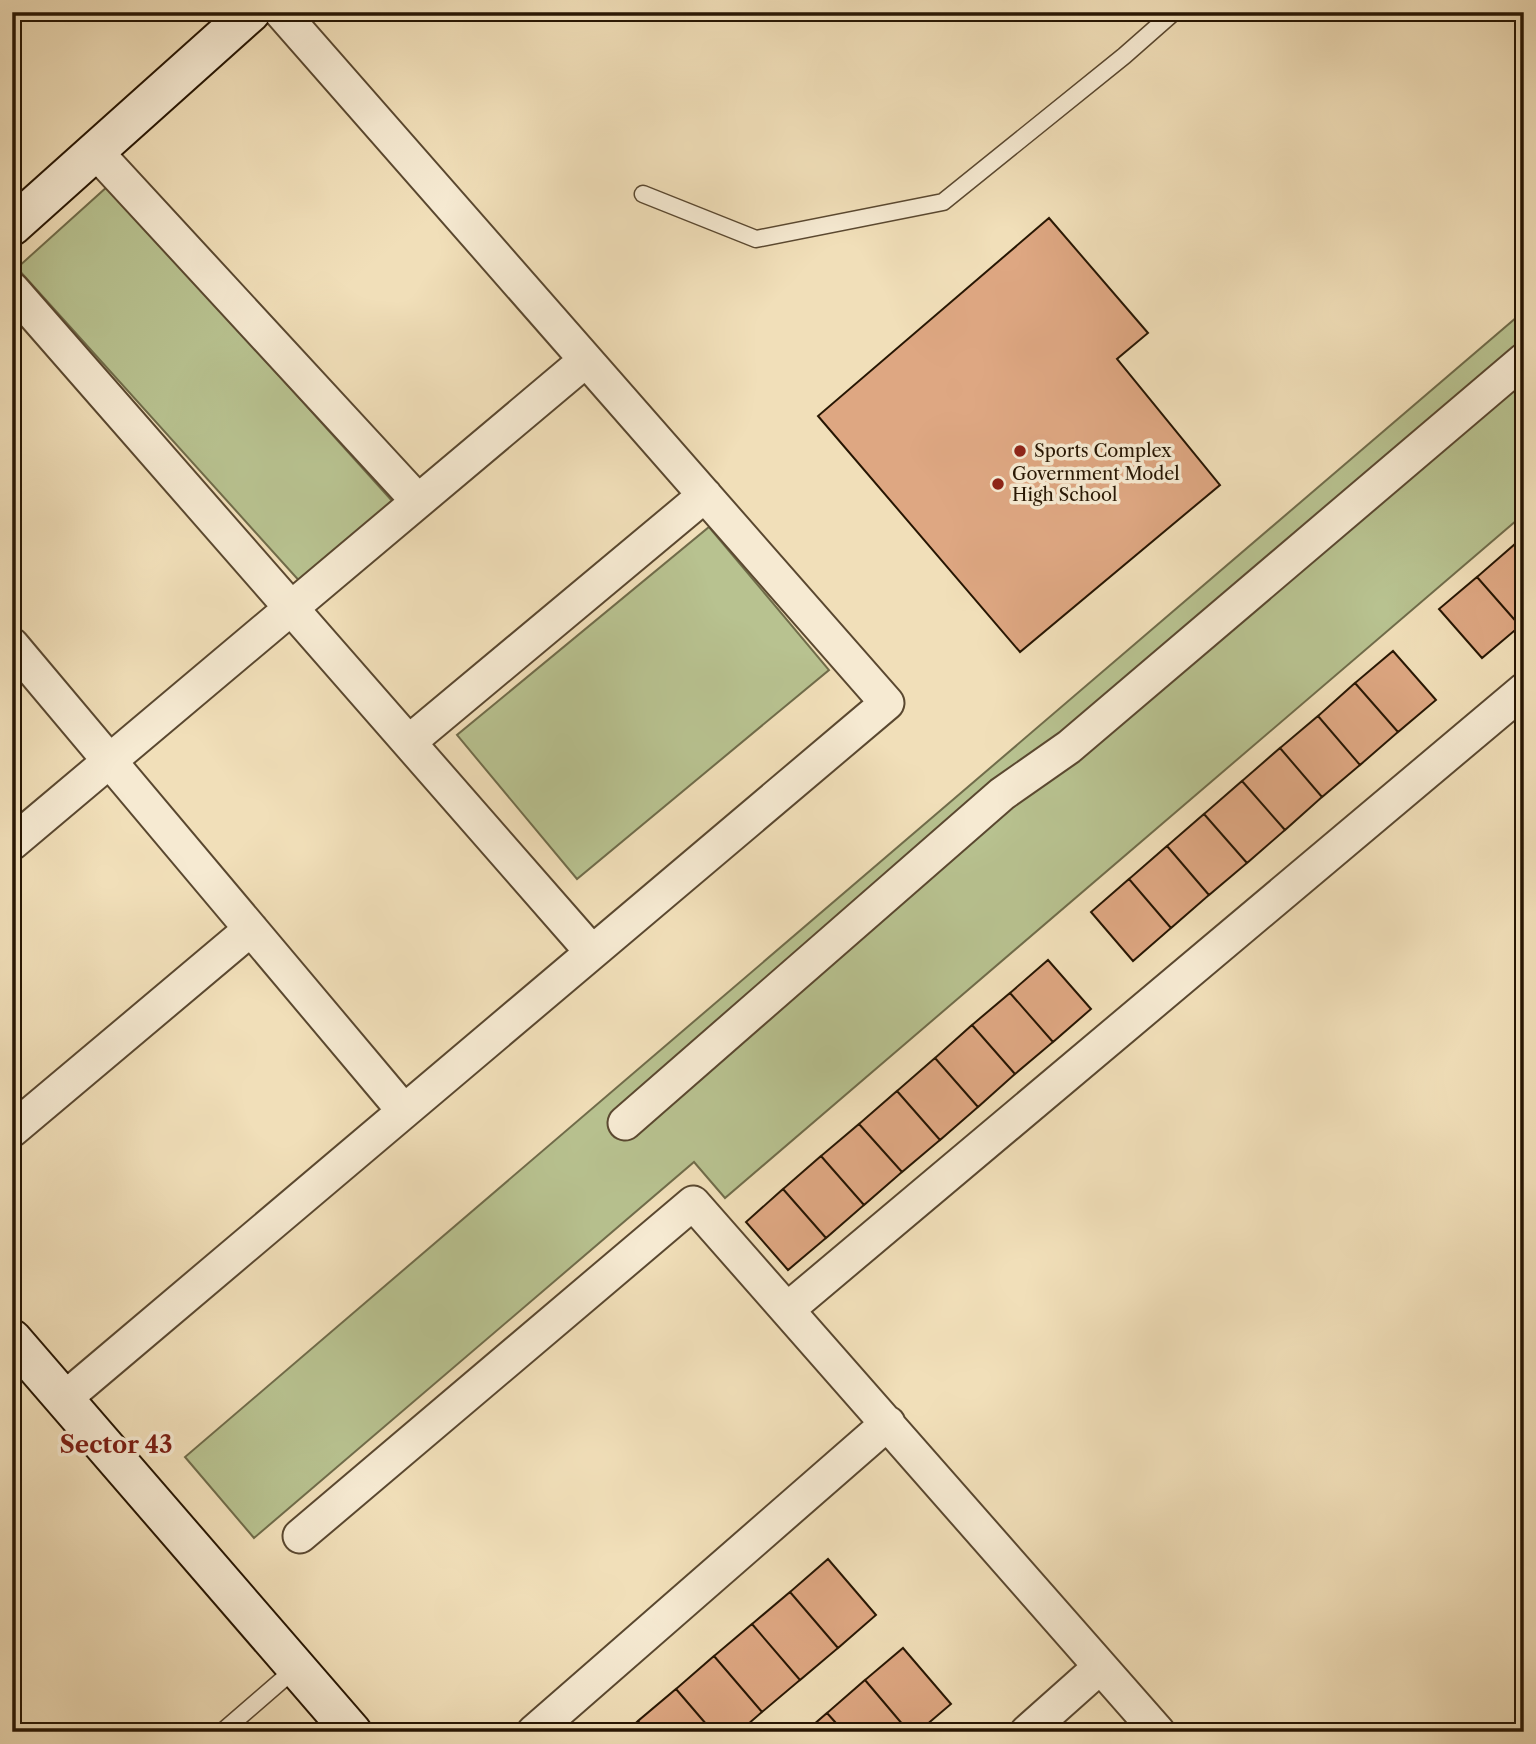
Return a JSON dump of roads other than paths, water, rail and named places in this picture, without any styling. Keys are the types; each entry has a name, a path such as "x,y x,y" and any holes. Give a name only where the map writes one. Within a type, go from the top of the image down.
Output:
{"street":[{"path":"12,226 251,12"},
{"path":"64,1399 887,702 281,12"},
{"path":"96,152 418,501"},
{"path":"12,289 592,952"},
{"path":"12,844 586,360"},
{"path":"625,1123 1002,794 1069,747 1524,360"},
{"path":"409,742 705,495"},
{"path":"12,645 404,1111"},
{"path":"788,1309 1524,690"},
{"path":"12,1130 251,929"},
{"path":"300,1536 693,1203 1158,1732"},
{"path":"12,1339 352,1732"},
{"path":"534,1732 888,1423"},
{"path":"1027,1732 1100,1667"}],"lane":[{"path":"643,194 756,239 943,202 1124,56 1174,12"},
{"path":"222,1732 296,1668"}],"place":[{"name":"Sports Complex","path":"1020,451"},
{"name":"Government Model High School","path":"998,484"}],"district":[{"name":"Sector 43","path":"116,1444"}]}
